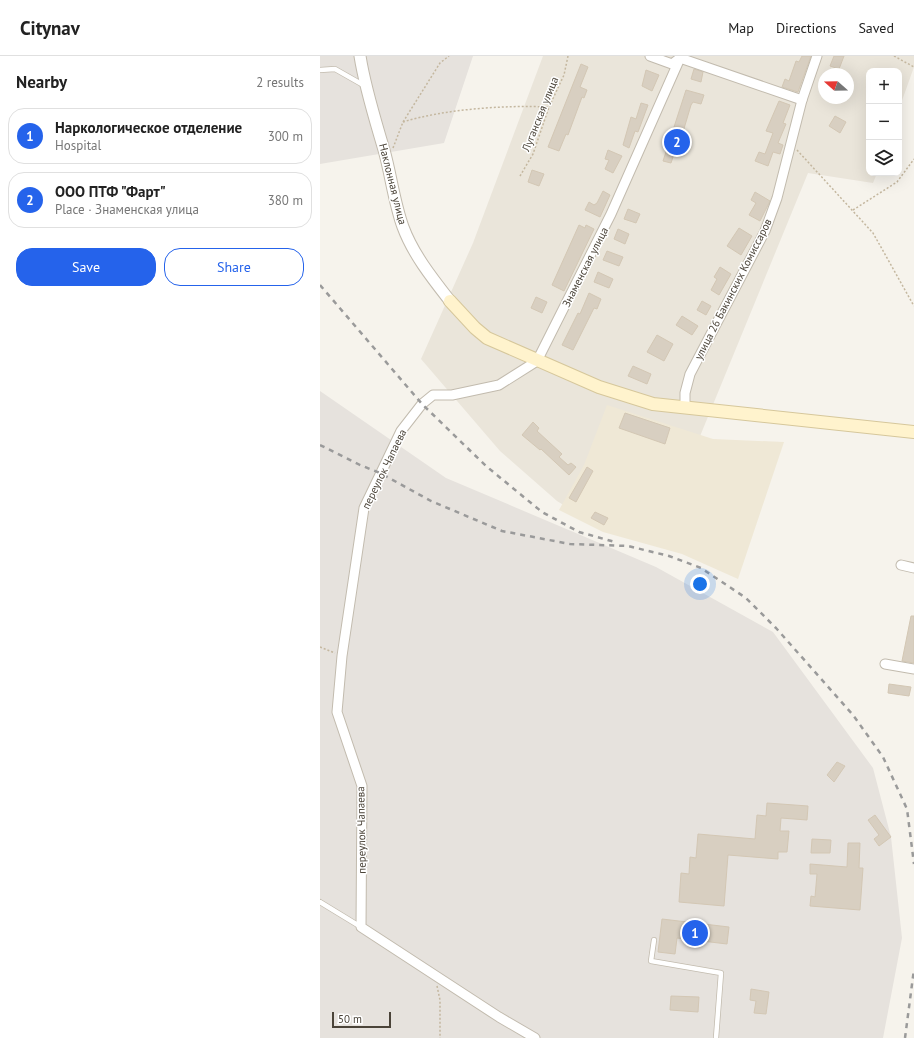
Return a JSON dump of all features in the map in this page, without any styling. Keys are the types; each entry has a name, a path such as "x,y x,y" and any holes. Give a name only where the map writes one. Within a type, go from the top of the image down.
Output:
{"main road":[{"path":"450,301 475,328 487,338 599,387 653,404 914,432"}],"street":[{"name":"Наклонная улица","path":"360,56 366,87 388,163 393,193 403,227 416,253 450,301"},
{"path":"650,56 672,64 681,57 802,100"},
{"name":"улица 26 Бакинских Комиссаров","path":"685,408 685,393 690,374 764,231 777,198 802,100 817,56"},
{"name":"Знаменская улица","path":"537,361 611,214 681,57"},
{"name":"переулок Чапаева","path":"361,927 362,786 337,712 342,656 364,508 401,431 422,404 433,395 452,395 499,385 537,361"},
{"path":"902,565 914,568"},
{"path":"885,664 914,669"},
{"path":"361,927 535,1038"}],"lane":[{"path":"320,70 335,69 366,87"},
{"path":"320,902 361,927"},
{"path":"654,940 651,961 720,973 716,1038"}],"path":[{"path":"388,163 403,122 440,64 448,56"},
{"name":"Луганская улица","path":"520,176 533,154 549,107 564,75 568,56"},
{"path":"894,56 914,67"},
{"path":"403,122 434,114 518,106 549,107"},
{"path":"790,143 854,210 873,233 914,306"},
{"path":"854,210 896,182 914,160"},
{"path":"320,647 342,656"},
{"path":"436,976 440,1000 440,1038"}],"shaded area":[{"path":"320,56 473,56 444,143 320,164"},
{"path":"543,56 914,56 914,67 902,101 902,68 866,68 866,176 876,176 873,183 808,173 657,541 604,530 557,501 500,451 421,359 473,243"},
{"path":"320,391 446,478 656,567 773,632 873,768 891,837 902,938 883,1038 320,1038"},
{"path":"607,405 713,439 784,442 738,579 682,554 603,532 559,510 584,465"}],"building":[{"path":"802,56 811,56 798,92 782,87 785,79 789,81 796,61 799,62"},
{"path":"834,56 844,56 839,68 830,66"},
{"path":"581,64 588,67 580,87 587,90 584,98 582,97 568,135 566,134 559,151 548,147"},
{"path":"694,69 703,72 701,82 691,79"},
{"path":"646,70 659,75 652,91 642,86"},
{"path":"686,90 704,95 701,104 693,102 691,105 683,132 687,133 681,153 675,151 671,163 663,161"},
{"path":"779,101 790,105 783,123 786,124 778,143 783,145 780,154 773,152 768,166 755,161 759,152 765,154 773,133 766,131"},
{"path":"641,103 648,105 638,132 635,131 629,148 623,145 631,117 636,119"},
{"path":"835,116 846,122 840,133 829,126"},
{"path":"608,150 622,156 613,173 605,169 609,160 605,159"},
{"path":"532,170 544,174 539,186 528,182"},
{"path":"603,191 610,195 600,217 585,210 589,202 594,205 597,203"},
{"path":"755,192 770,201 760,221 749,215 756,203 751,200"},
{"path":"628,209 640,214 636,223 624,219"},
{"path":"579,225 585,228 586,225 594,229 564,291 552,285"},
{"path":"739,228 752,236 741,255 727,246"},
{"path":"618,229 629,234 625,244 614,239"},
{"path":"607,251 623,257 619,266 603,260"},
{"path":"720,267 731,274 719,295 711,290 717,279 714,277"},
{"path":"598,272 613,279 609,288 594,282"},
{"path":"589,293 601,299 597,309 594,308 573,350 562,345 578,313 580,314"},
{"path":"536,297 547,302 542,313 531,308"},
{"path":"702,301 711,306 706,315 697,310"},
{"path":"682,316 698,326 692,335 676,325"},
{"path":"657,335 673,344 664,361 647,352"},
{"path":"633,366 651,374 647,384 628,376"},
{"path":"625,413 670,428 665,444 619,428"},
{"path":"533,422 539,428 537,431 562,454 559,457 568,465 571,463 576,467 569,475 541,449 540,450 522,435"},
{"path":"587,467 593,471 576,502 569,498"},
{"path":"595,512 608,518 604,525 591,518"},
{"path":"911,616 914,616 914,663 902,661"},
{"path":"889,684 911,687 909,696 888,693"},
{"path":"837,762 845,766 834,782 827,775"},
{"path":"767,803 808,806 807,820 781,818 780,831 789,831 787,852 778,852 778,859 728,855 724,906 679,902 681,873 689,874 690,857 696,858 698,834 755,839 757,815 766,816"},
{"path":"875,815 891,837 879,846 874,839 879,835 868,820"},
{"path":"812,839 831,840 830,853 811,853"},
{"path":"848,843 860,843 859,868 863,868 860,910 810,906 811,896 815,897 817,874 810,874 810,864 847,867"},
{"path":"662,919 729,927 727,944 677,938 675,954 658,952"},
{"path":"751,989 769,992 766,1014 754,1013 756,1001 750,1000"},
{"path":"671,996 699,997 698,1012 670,1010"}],"railway":[{"path":"320,285 422,404 486,466 542,512 579,532 615,542"},
{"path":"320,445 360,465 380,473 431,501 502,531 570,544 628,546 669,556 701,568 746,598 776,628 853,715 883,757 907,809 914,864"},
{"path":"905,1038 914,969"}],"place":[{"name":"ООО ПТФ \"Фарт\"","path":"677,142"},
{"name":"Наркологическое отделение","path":"695,933"}]}
